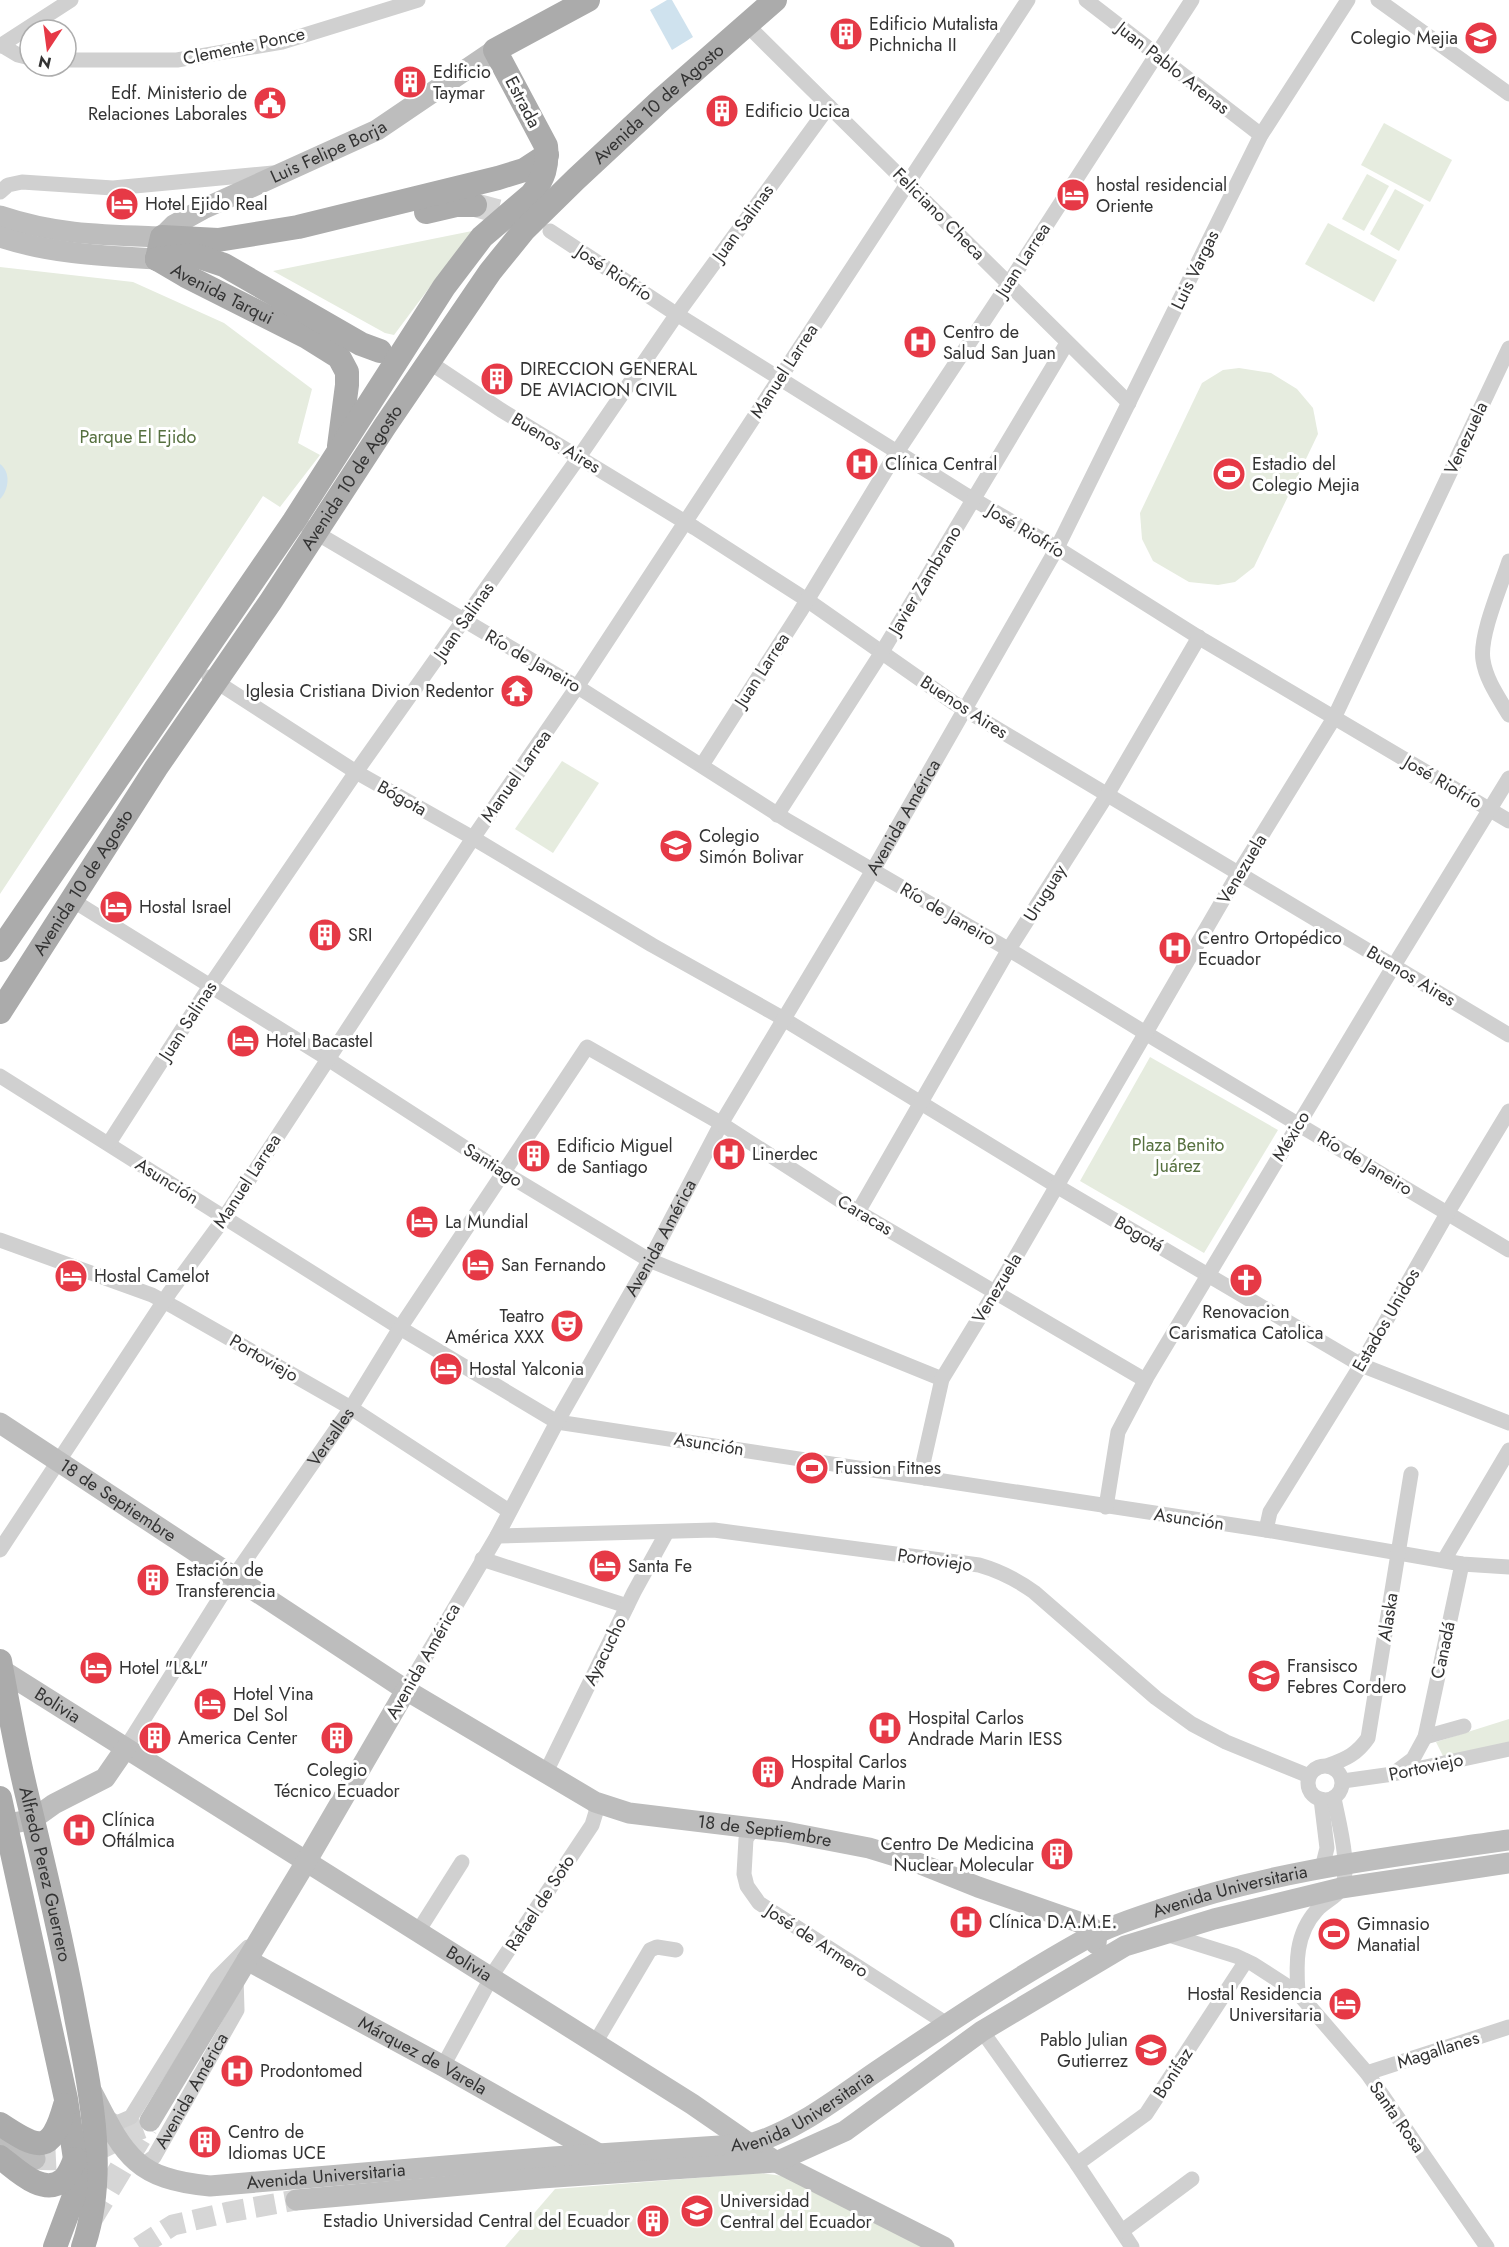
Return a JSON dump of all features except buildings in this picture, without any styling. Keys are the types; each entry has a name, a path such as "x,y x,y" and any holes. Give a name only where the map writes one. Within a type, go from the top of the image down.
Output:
{"main road":[{"name":"Avenida 10 de Agosto","path":"0,1012 156,768 490,272 524,230 576,179 662,99 776,0"},
{"name":"Luis Felipe Borja","path":"285,171 377,130 495,50 575,3"},
{"name":"Estrada","path":"495,50 546,146 547,155"},
{"name":"Avenida 10 de Agosto","path":"0,950 295,520 444,287 482,237 532,194 538,186 544,175 547,155"},
{"name":"Avenida Tarqui","path":"0,237 24,245 75,254 160,248 218,240 298,227 498,178 524,170 547,155"},
{"name":"Avenida Tarqui","path":"160,248 174,225 285,171"},
{"path":"432,328 469,271 529,206 555,184 576,179"},
{"path":"218,240 248,246 279,245 456,205 475,205"},
{"name":"Avenida Tarqui","path":"0,216 30,226 160,248 186,276 307,337 339,357 346,372 347,385 339,453"},
{"path":"160,248 194,255 224,265 361,344 380,351"},
{"path":"0,980 15,961 46,940 21,920"},
{"name":"18 de Septiembre","path":"0,1423 406,1690 595,1802 629,1813 786,1832 869,1848 918,1863 978,1887 1090,1926 1096,1933"},
{"name":"Bolivia","path":"1,1667 125,1749 692,2104 776,2162 944,2247"},
{"name":"Alfredo Perez Guerrero","path":"1,1667 64,1950 89,2086"},
{"name":"Avenida América","path":"150,2121 306,1862 406,1690"},
{"name":"Versalles","path":"2,1812 31,1810 54,1804 105,1778 125,1749"},
{"name":"Alfredo Perez Guerrero","path":"2,1812 66,2099 75,2159"},
{"name":"Avenida Universitaria","path":"89,2086 120,2145 128,2155 141,2166 167,2178 192,2185 210,2186 598,2153 750,2144 771,2138 805,2118 946,2024 1096,1933 1172,1905 1225,1889 1345,1863 1509,1840"},
{"name":"Avenida Universitaria","path":"296,2200 541,2178 776,2162 845,2131 982,2031 1125,1946 1341,1888 1509,1863"},
{"path":"1082,1971 1096,1946 1096,1933"},
{"name":"Márquez de Varela","path":"242,1969 443,2066 553,2130 598,2153"},
{"path":"83,2247 92,2212 95,2179 89,2086"},
{"path":"0,2124 32,2144 45,2142 56,2132 66,2099"},
{"path":"688,2147 697,2140 700,2133 700,2123 692,2104"},
{"path":"541,2178 553,2157 553,2130"},
{"path":"0,2142 17,2153 35,2159"},
{"path":"0,2157 36,2183 51,2185 63,2180 75,2159"},
{"path":"56,2247 74,2196 75,2159"}],"street":[{"path":"18,55 1,45 71,0"},
{"name":"Manuel Larrea","path":"0,1550 163,1301 224,1217 473,837 577,687 1028,0"},
{"name":"Juan Pablo Arenas","path":"1086,0 1261,135"},
{"name":"Juan Larrea","path":"702,765 807,600 897,452 1192,0"},
{"name":"Luis Vargas","path":"1057,548 1261,135 1348,0"},
{"path":"1378,0 1509,94"},
{"name":"Clemente Ponce","path":"78,60 177,60 282,42 411,1"},
{"name":"Feliciano Checa","path":"748,26 1129,403"},
{"name":"Juan Salinas","path":"109,1143 210,986 358,769 579,457 677,314 829,106"},
{"name":"Luis Felipe Borja","path":"0,192 8,185 22,182 113,188 285,171"},
{"name":"José Riofrío","path":"550,231 677,314 973,499 1057,548 1199,637 1509,821"},
{"name":"Javier Zambrano","path":"777,815 882,652 1067,343"},
{"name":"Venezuela","path":"925,1478 922,1468 942,1380 1147,1034 1238,874 1334,718 1509,348"},
{"name":"Buenos Aires","path":"429,362 807,600 964,709 1509,1035"},
{"name":"Río de Janeiro","path":"295,520 577,687 777,815 1009,949 1509,1250"},
{"name":"Avenida América","path":"406,1690 497,1536 721,1124 873,870 1057,548"},
{"path":"1509,561 1483,642 1483,660 1488,678 1509,715"},
{"name":"Uruguay","path":"858,1212 1009,949 1107,795 1199,637"},
{"name":"Bógota","path":"193,668 218,679 358,769 646,941 782,1019"},
{"name":"México","path":"1106,1507 1118,1432 1145,1380 1393,966 1509,778"},
{"name":"Santiago","path":"72,900 503,1172 649,1260 942,1380"},
{"name":"Bogotá","path":"782,1019 920,1105 1361,1365 1509,1423"},
{"name":"Caracas","path":"587,1047 721,1124 858,1212 1145,1380"},
{"name":"Versalles","path":"125,1749 235,1577 351,1408 400,1328 587,1047"},
{"name":"Asunción","path":"0,1076 400,1328 558,1422 1266,1530 1462,1563 1509,1567"},
{"name":"Estados Unidos","path":"1266,1530 1270,1512 1361,1365 1448,1212 1509,1111"},
{"name":"Portoviejo","path":"0,1240 163,1301 351,1408 509,1512"},
{"path":"1444,1560 1509,1450"},
{"name":"Alaska","path":"1329,1766 1349,1758 1361,1749 1368,1738 1411,1473"},
{"name":"Portoviejo","path":"497,1536 714,1530 979,1565 998,1571 1034,1592 1156,1698 1192,1724 1226,1742 1309,1776"},
{"name":"Ayacucho","path":"546,1772 666,1532"},
{"path":"483,1559 627,1606"},
{"name":"Canadá","path":"1394,1774 1413,1759 1425,1737 1462,1563"},
{"path":"1446,1763 1425,1737 1464,1725"},
{"name":"Portoviejo","path":"1343,1781 1394,1774 1509,1749"},
{"path":"1329,1766 1338,1771 1343,1781 1341,1791 1327,1798 1311,1793 1309,1776 1317,1768 1329,1766"},
{"path":"1298,1993 1296,1964 1298,1948 1305,1929 1316,1911 1341,1888 1345,1863 1327,1798"},
{"path":"1322,1868 1327,1848 1327,1798"},
{"name":"Rafael de Soto","path":"443,2066 492,1977 592,1825 596,1812 595,1802"},
{"name":"José de Armero","path":"757,1829 746,1839 744,1874 747,1886 759,1903 946,2024"},
{"path":"417,1933 462,1862"},
{"name":"Avenida América","path":"105,2116 118,2123 132,2116 217,1978 266,1928"},
{"name":"Santa Rosa","path":"1163,1934 1202,1944 1246,1961 1298,1993 1367,2073 1487,2247"},
{"path":"595,2043 650,1950 657,1947 676,1950"},
{"name":"Bonifaz","path":"1077,2164 1146,2114 1246,1961"},
{"name":"Avenida América","path":"141,2166 154,2157 237,2010 242,1969"},
{"name":"Magallanes","path":"1367,2073 1509,2027"},
{"path":"982,2031 1077,2164 1132,2247"},
{"path":"1122,2231 1192,2179"}],"green space":[{"path":"1384,123 1452,160 1430,202 1361,165"},
{"path":"1367,174 1389,186 1364,231 1342,219"},
{"path":"1395,189 1424,205 1399,251 1370,234"},
{"path":"1328,223 1397,260 1374,302 1305,264"},
{"path":"482,229 447,264 394,335 385,333 273,271"},
{"name":"Parque El Ejido","path":"0,267 133,282 224,323 312,389 298,443 320,455 280,507 263,496 0,894"},
{"name":"Estadio del Colegio Mejia","path":"1239,368 1271,373 1297,389 1313,408 1318,434 1254,567 1235,582 1218,585 1189,582 1153,561 1142,539 1140,513 1202,383 1223,370"},
{"path":"562,761 599,783 553,853 515,829"},
{"name":"Plaza Benito Juárez","path":"1150,1057 1278,1130 1204,1253 1080,1181"},
{"path":"1509,1719 1509,1744 1444,1758 1436,1742"},
{"name":"Universidad Central del Ecuador","path":"760,2173 791,2177 929,2247 505,2247 555,2189"}],"water":[{"path":"667,0 672,0 693,37 672,50 650,10"},
{"path":"0,464 4,467 8,481 0,499"}],"tunnel":[{"path":"475,205 526,219"},
{"path":"35,2159 65,2159 88,2154 146,2127 150,2121"},
{"path":"90,2220 146,2127"},
{"path":"139,2247 173,2225 296,2200"}],"place":[{"name":"Edificio Mutalista Pichnicha II","path":"846,34"},
{"name":"Colegio Mejia","path":"1481,38"},
{"name":"Edificio Taymar","path":"410,82"},
{"name":"Edf. Ministerio de Relaciones Laborales","path":"270,103"},
{"name":"Edificio Ucica","path":"722,111"},
{"name":"hostal residencial Oriente","path":"1073,195"},
{"name":"Hotel Ejido Real","path":"122,204"},
{"name":"Centro de Salud San Juan","path":"920,342"},
{"name":"DIRECCION GENERAL DE AVIACION CIVIL","path":"497,379"},
{"name":"Clínica Central","path":"862,464"},
{"name":"Estadio del Colegio Mejia","path":"1229,474"},
{"name":"Iglesia Cristiana Divion Redentor","path":"517,691"},
{"name":"Colegio Simón Bolivar","path":"676,846"},
{"name":"Hostal Israel","path":"116,907"},
{"name":"SRI","path":"325,935"},
{"name":"Centro Ortopédico Ecuador","path":"1175,948"},
{"name":"Hotel Bacastel","path":"243,1041"},
{"name":"Linerdec","path":"729,1154"},
{"name":"Edificio Miguel de Santiago","path":"534,1156"},
{"name":"La Mundial","path":"422,1222"},
{"name":"San Fernando","path":"478,1265"},
{"name":"Hostal Camelot","path":"71,1276"},
{"name":"Renovacion Carismatica Catolica","path":"1246,1280"},
{"name":"Teatro América XXX","path":"567,1326"},
{"name":"Hostal Yalconia","path":"446,1369"},
{"name":"Fussion Fitnes","path":"812,1468"},
{"name":"Santa Fe","path":"605,1566"},
{"name":"Estación de Transferencia","path":"153,1580"},
{"name":"Hotel \"L&L\"","path":"96,1668"},
{"name":"Fransisco Febres Cordero","path":"1264,1676"},
{"name":"Hotel Vina Del Sol","path":"210,1704"},
{"name":"Hospital Carlos Andrade Marin IESS","path":"885,1728"},
{"name":"America Center","path":"155,1738"},
{"name":"Colegio Técnico Ecuador","path":"337,1738"},
{"name":"Hospital Carlos Andrade Marin","path":"768,1772"},
{"name":"Clínica Oftálmica","path":"79,1830"},
{"name":"Centro De Medicina Nuclear Molecular","path":"1057,1854"},
{"name":"Clínica D.A.M.E.","path":"966,1922"},
{"name":"Gimnasio Manatial","path":"1334,1934"},
{"name":"Hostal Residencia Universitaria","path":"1345,2004"},
{"name":"Pablo Julian Gutierrez","path":"1151,2050"},
{"name":"Prodontomed","path":"237,2071"},
{"name":"Centro de Idiomas UCE","path":"205,2142"},
{"name":"Universidad Central del Ecuador","path":"697,2211"},
{"name":"Estadio Universidad Central del Ecuador","path":"653,2221"}]}
